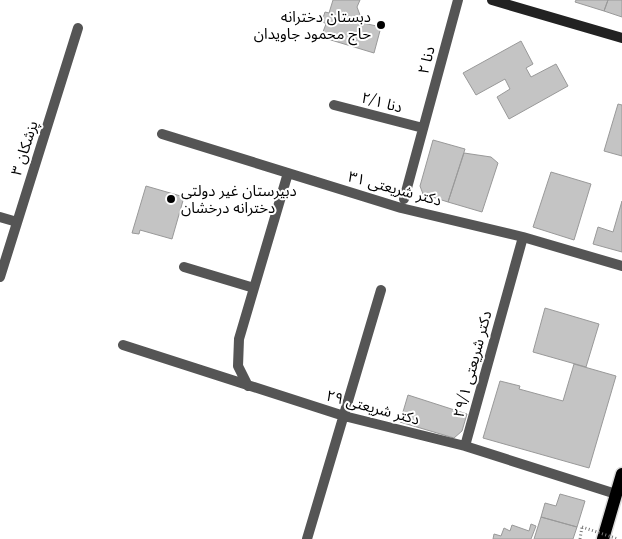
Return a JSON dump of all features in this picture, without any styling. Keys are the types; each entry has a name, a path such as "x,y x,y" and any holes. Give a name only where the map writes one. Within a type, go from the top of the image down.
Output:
{"main road":[{"path":"603,539 622,474"}],"street":[{"name":"۲ دنا","path":"404,199 458,0"},
{"path":"492,0 622,38"},
{"name":"۳ پزشکان","path":"0,277 78,28"},
{"name":"۲/۱ دنا","path":"334,105 423,128"},
{"name":"۳۱ دکتر شریعتی","path":"162,134 401,208 523,237 622,266"},
{"path":"248,386 238,366 240,339 288,173"},
{"path":"0,217 16,222"},
{"name":"۲۹/۱ دکتر شریعتی","path":"465,446 523,237"},
{"path":"184,267 254,288"},
{"path":"308,539 381,290"},
{"name":"۲۹ دکتر شریعتی","path":"123,345 344,416 465,446 616,494"}],"path":[{"path":"580,539 582,527 618,539"}],"building":[{"path":"333,0 360,0 357,7 363,23 381,27 374,53 321,37 326,24 322,21 325,12 329,13"},
{"path":"576,0 608,0 604,11 575,2"},
{"path":"608,0 622,0 622,17 604,11"},
{"path":"521,41 533,64 526,68 531,77 556,64 568,86 509,119 497,97 510,89 505,79 476,95 463,73"},
{"path":"618,104 622,105 622,156 604,151"},
{"path":"433,140 465,149 448,202 423,194 420,186"},
{"path":"464,153 491,157 498,163 482,212 448,202"},
{"path":"551,172 591,184 574,240 533,227"},
{"path":"146,186 184,197 172,239 140,230 139,234 132,233"},
{"path":"622,201 622,252 593,244 598,227 613,232"},
{"path":"545,308 599,324 586,367 533,352"},
{"path":"574,364 616,376 589,468 483,438 500,381 520,386 519,389 563,401"},
{"path":"408,395 467,414 462,431 454,438 400,422"},
{"path":"560,494 585,501 577,527 541,517 545,503 556,506"},
{"path":"541,517 577,527 573,539 534,539"},
{"path":"531,524 536,526 531,539 493,539 494,534 501,536 504,528 510,531 512,525 529,531"}],"place":[{"name":"دبستان دخترانه حاج محمود جاویدان","path":"381,25"},
{"name":"دبیرستان غیر دولتی دخترانه درخشان","path":"171,199"}]}
